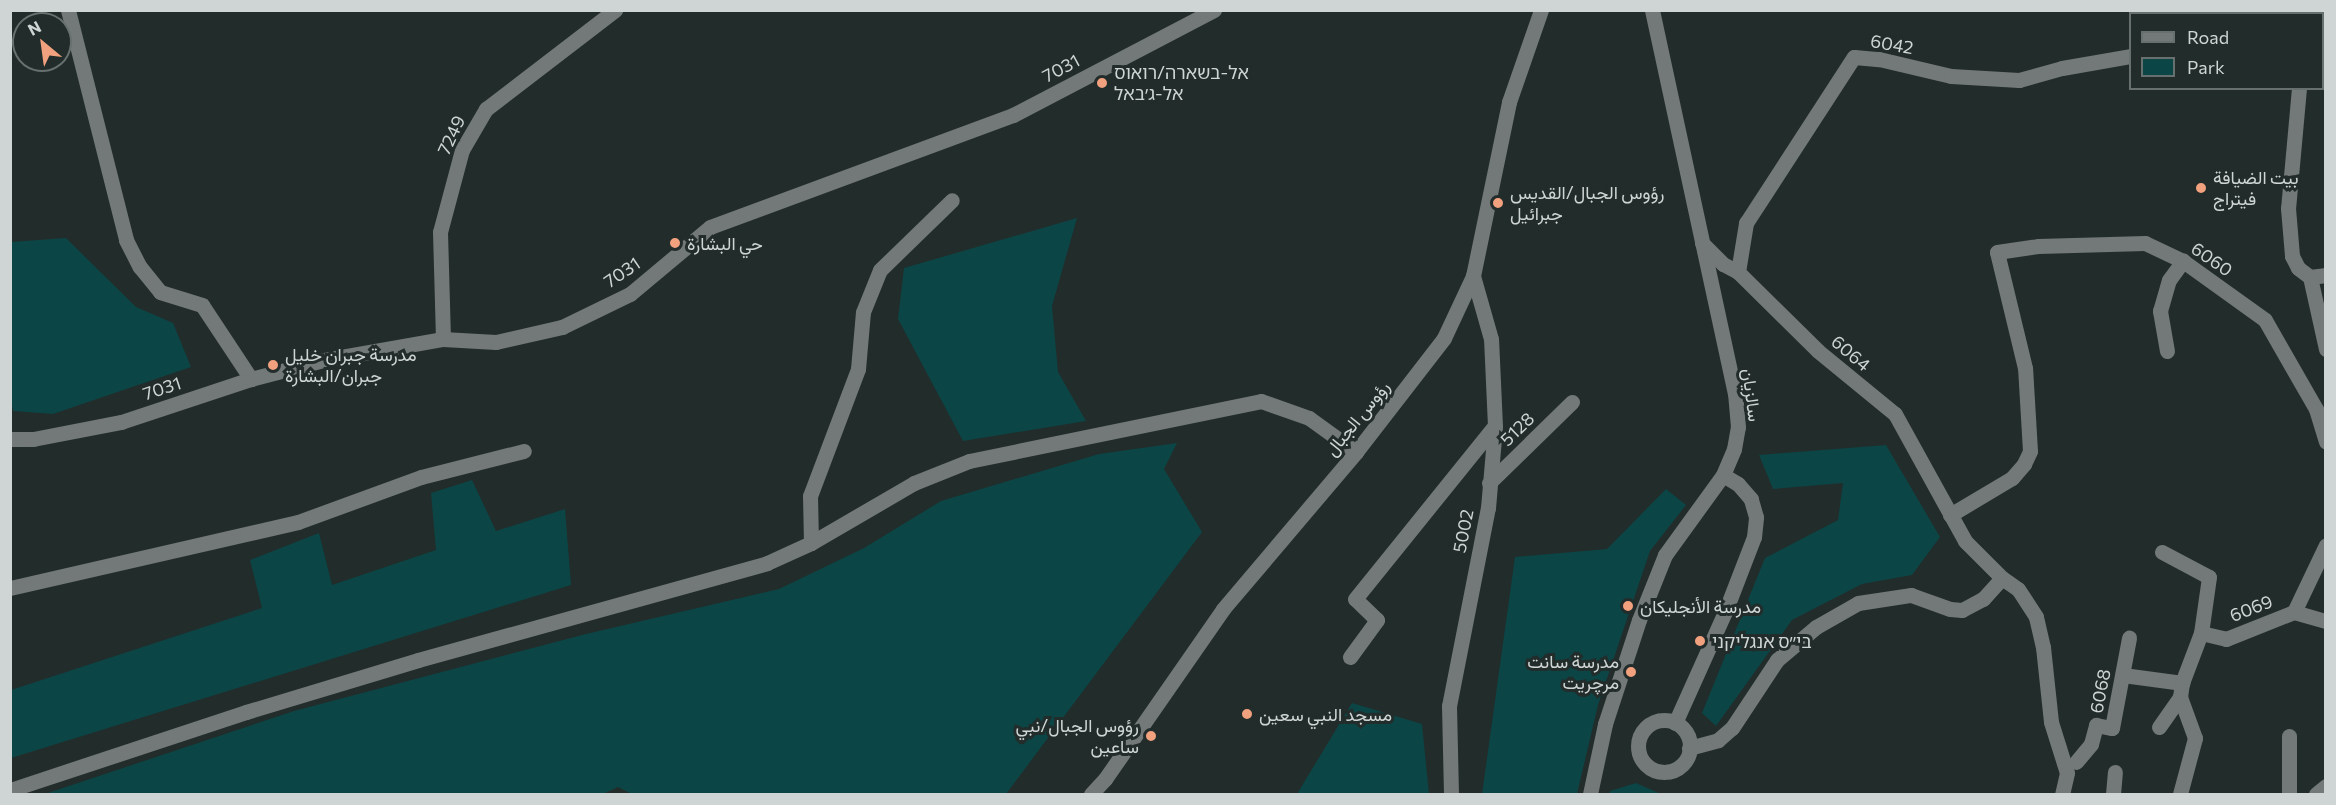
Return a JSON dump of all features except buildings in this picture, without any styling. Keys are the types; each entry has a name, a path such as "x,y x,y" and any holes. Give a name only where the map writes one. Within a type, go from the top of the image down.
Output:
{"street":[{"path":"68,10 126,240 135,258 160,292 202,305 251,379"},
{"name":"7249","path":"443,339 440,232 462,150 486,109 615,10"},
{"name":"7031","path":"10,439 33,439 120,422 251,379 324,360 443,339 496,342 562,327 630,294 710,227 1013,115 1214,10"},
{"name":"رؤوس الجبال","path":"1091,795 1223,609 1356,452 1444,338 1473,276 1509,102 1541,10"},
{"name":"سالزيان","path":"1590,795 1605,724 1639,620 1665,555 1723,475 1734,449 1738,427 1736,394 1701,242 1657,12"},
{"name":"6042","path":"1738,272 1746,223 1854,57 1879,59 1951,76 2019,80 2062,68 2129,56"},
{"path":"2299,90 2288,208 2292,256 2298,268 2318,276 2325,349"},
{"path":"812,543 810,496 858,369 864,312 880,270 952,200"},
{"name":"6064","path":"1701,242 1723,264 1738,272 1818,351 1895,414 1965,541 2002,578 2018,589 2036,617 2043,647 2051,722 2070,762"},
{"name":"6060","path":"1950,515 2012,478 2024,464 2030,451 2025,368 1997,252 2038,246 2145,243 2183,261 2265,320 2316,409 2325,441"},
{"path":"2167,351 2160,310 2169,280 2183,261"},
{"name":"5002","path":"1451,795 1449,706 1488,508 1495,426 1491,339 1473,276"},
{"path":"10,790 246,712 418,660 767,563 812,543 914,483 969,461 1261,400 1309,418 1356,452"},
{"name":"5128","path":"1489,483 1572,402"},
{"path":"1350,657 1377,620 1355,599 1495,426"},
{"path":"10,588 298,522 421,477 524,451"},
{"path":"1676,723 1725,612 1754,537 1756,517 1751,499 1738,484 1723,475"},
{"name":"6069","path":"2201,633 2226,639 2294,612 2325,545"},
{"path":"2159,727 2181,690 2201,633 2209,577 2162,552"},
{"path":"1689,748 1718,740 1732,728 1777,660 1815,627 1858,603 1911,595 1950,609 1962,610 1983,599 2002,578"},
{"path":"2294,612 2325,621"},
{"name":"6068","path":"2070,762 2091,744 2096,725 2112,728 2129,638"},
{"path":"2123,675 2181,690"},
{"path":"2180,795 2195,738 2181,690"},
{"path":"1659,720 1676,723 1685,731 1689,748 1682,764 1666,772 1657,771 1643,762 1638,745 1644,729 1659,720"},
{"path":"2289,736 2289,795"},
{"path":"2062,795 2070,762"},
{"path":"2070,762 2072,795"},
{"path":"2113,795 2115,772"},
{"path":"2316,795 2325,786"}],"green space":[{"path":"1077,218 1052,306 1058,372 1086,421 963,441 898,319 904,268"},
{"path":"66,238 136,307 173,323 191,367 53,414 13,411 10,394 11,242"},
{"path":"1177,443 1164,469 1202,532 1006,794 632,794 618,787 603,794 45,794 294,711 586,634 779,589 864,548 941,501 1099,454"},
{"path":"1886,445 1940,537 1912,575 1862,584 1792,620 1716,726 1702,713 1765,558 1838,520 1843,483 1773,489 1759,455"},
{"path":"472,480 496,531 565,509 571,585 11,758 11,690 262,608 250,560 319,533 332,585 436,550 431,493"},
{"path":"1666,489 1686,505 1650,551 1598,705 1577,794 1482,794 1515,557 1607,549"},
{"path":"1352,703 1422,724 1429,794 1297,794"},
{"path":"1636,783 1661,794 1609,794 1610,791"}],"place":[{"name":"אל-בשארה/רואוס אל-ג׳באל","path":"1102,83"},
{"name":"بيت الضيافة فيتراج","path":"2201,188"},
{"name":"رؤوس الجبال/القديس جبرائيل","path":"1498,203"},
{"name":"حي البشارة","path":"675,243"},
{"name":"مدرسة جبران خليل جبران/البشارة","path":"273,365"},
{"name":"مدرسة الأنجليكان","path":"1628,606"},
{"name":"בי״ס אנגליקני","path":"1700,641"},
{"name":"مدرسة سانت مرچريت","path":"1631,672"},
{"name":"مسجد النبي سعين","path":"1247,714"},
{"name":"رؤوس الجبال/نبي ساعين","path":"1151,736"}]}
